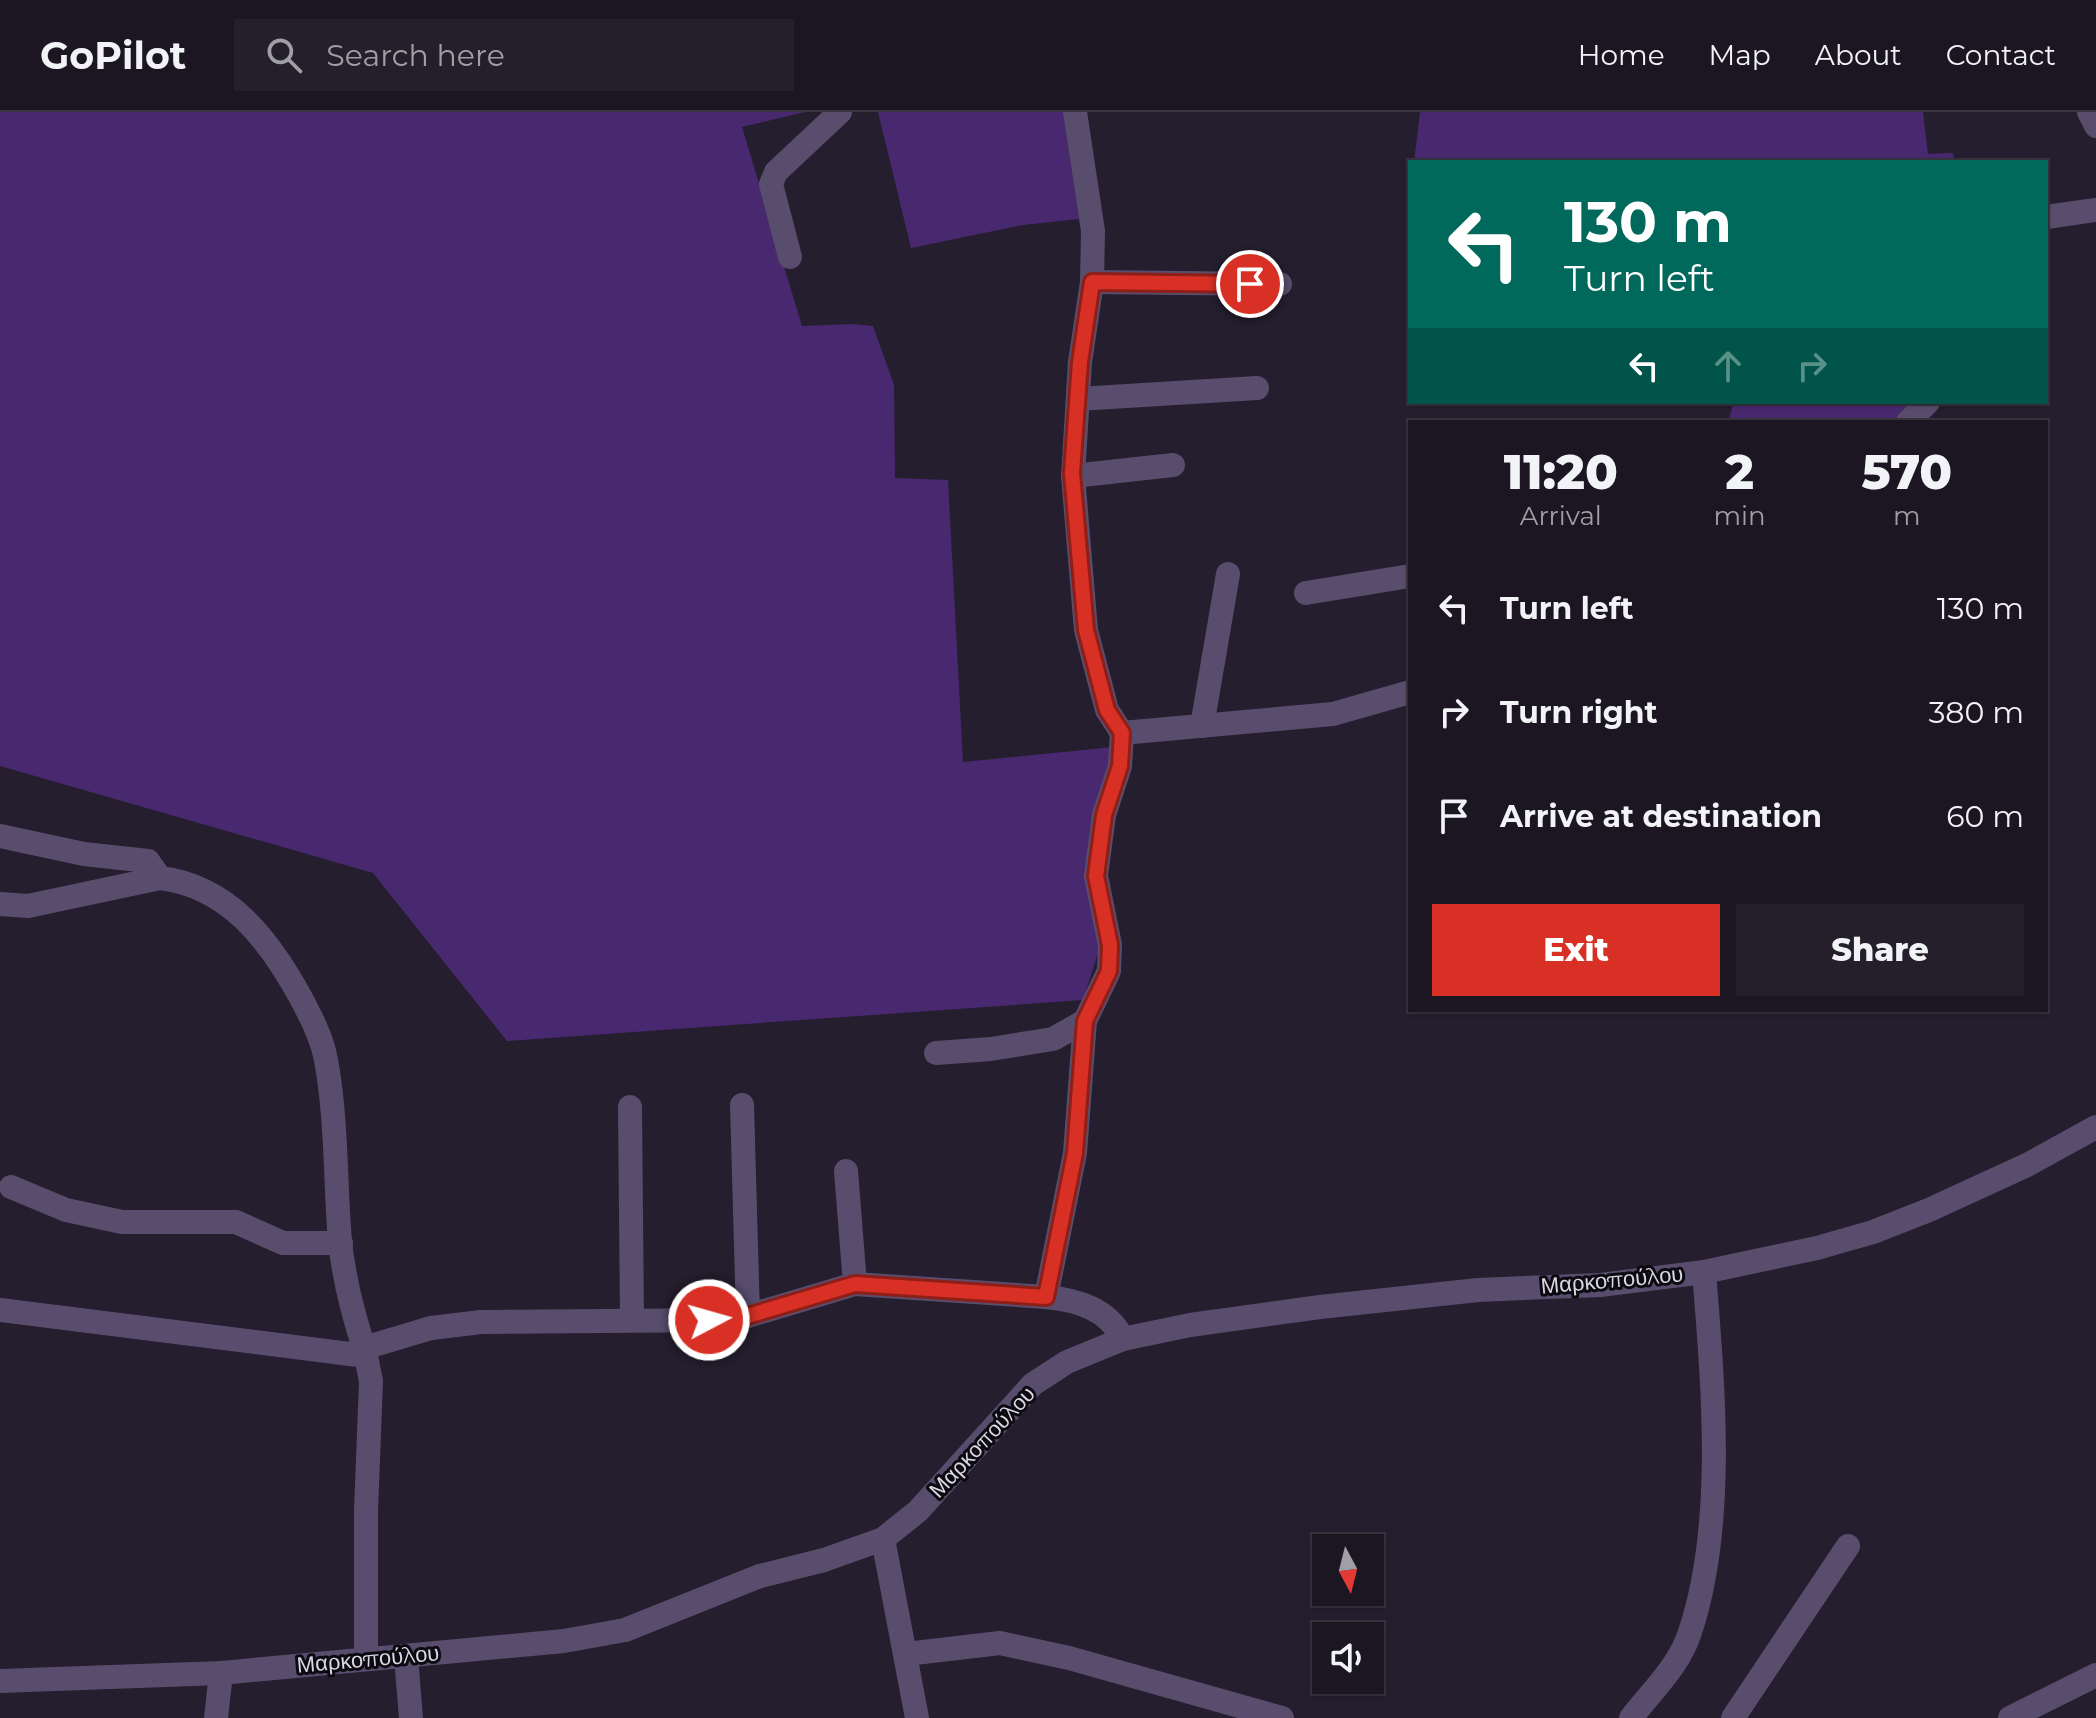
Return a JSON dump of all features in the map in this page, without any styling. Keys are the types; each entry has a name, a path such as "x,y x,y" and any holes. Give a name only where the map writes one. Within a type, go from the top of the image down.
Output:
{"street":[{"path":"790,257 771,184 776,172 840,112"},
{"path":"1046,1297 1075,1153 1085,1021 1109,971 1110,945 1096,876 1104,815 1120,766 1122,733 1107,710 1086,630 1073,476 1078,399 1092,282 1093,231 1085,158 1075,112"},
{"path":"2089,112 2096,126"},
{"path":"2048,217 2096,210"},
{"path":"1092,282 1280,284"},
{"path":"1078,399 1257,388"},
{"path":"1910,420 1926,404"},
{"path":"1073,476 1173,465"},
{"path":"1202,726 1228,574"},
{"path":"1306,593 1408,576"},
{"path":"1122,733 1333,714 1408,693"},
{"path":"0,836 84,854 148,861 160,878"},
{"path":"0,904 28,906 160,878 182,880 220,899 254,926 283,964 312,1019 326,1057 341,1243 352,1311 371,1381 366,1511 366,1659"},
{"path":"936,1053 991,1049 1053,1039 1085,1021"},
{"path":"742,1105 748,1316"},
{"path":"630,1107 632,1320"},
{"name":"Μαρκοπούλου","path":"0,1681 221,1673 564,1641 625,1630 760,1576 824,1560 883,1539 918,1511 1033,1384 1067,1362 1123,1339 1190,1325 1320,1307 1478,1290 1600,1285 1704,1272 1817,1248 1873,1232 2027,1165 2096,1127"},
{"path":"846,1171 855,1284"},
{"path":"11,1187 66,1210 122,1222 236,1222 283,1243 341,1243"},
{"path":"1632,1718 1666,1675 1690,1635 1710,1535 1713,1385 1704,1272"},
{"path":"0,1310 365,1352 431,1328 481,1322 734,1320 855,1284 1063,1299 1098,1310 1117,1327 1123,1339"},
{"path":"883,1539 917,1718"},
{"path":"1733,1718 1848,1546"},
{"path":"906,1654 1000,1643 1069,1658 1282,1718"},
{"path":"406,1657 411,1718"},
{"path":"216,1718 221,1673"},
{"path":"2010,1718 2096,1675"}],"shaded area":[{"path":"0,112 805,112 742,127 802,326 873,326 894,385 895,478 948,480 963,762 1113,747 1101,944 1083,1000 507,1041 373,873 0,766"},
{"path":"878,112 1063,112 1079,219 1023,225 911,248"},
{"path":"1420,112 1923,112 1928,154 1953,153 1955,160 1414,160"},
{"path":"1733,404 1918,404 1904,420 1729,420"}],"route":[{"path":"709,1320 734,1320 855,1284 1046,1297 1052,1253 1069,1191 1075,1153 1081,1041 1085,1021 1109,971 1110,945 1096,876 1104,815 1120,766 1122,733 1107,710 1086,630 1072,473 1080,362 1092,282 1250,284"}]}
